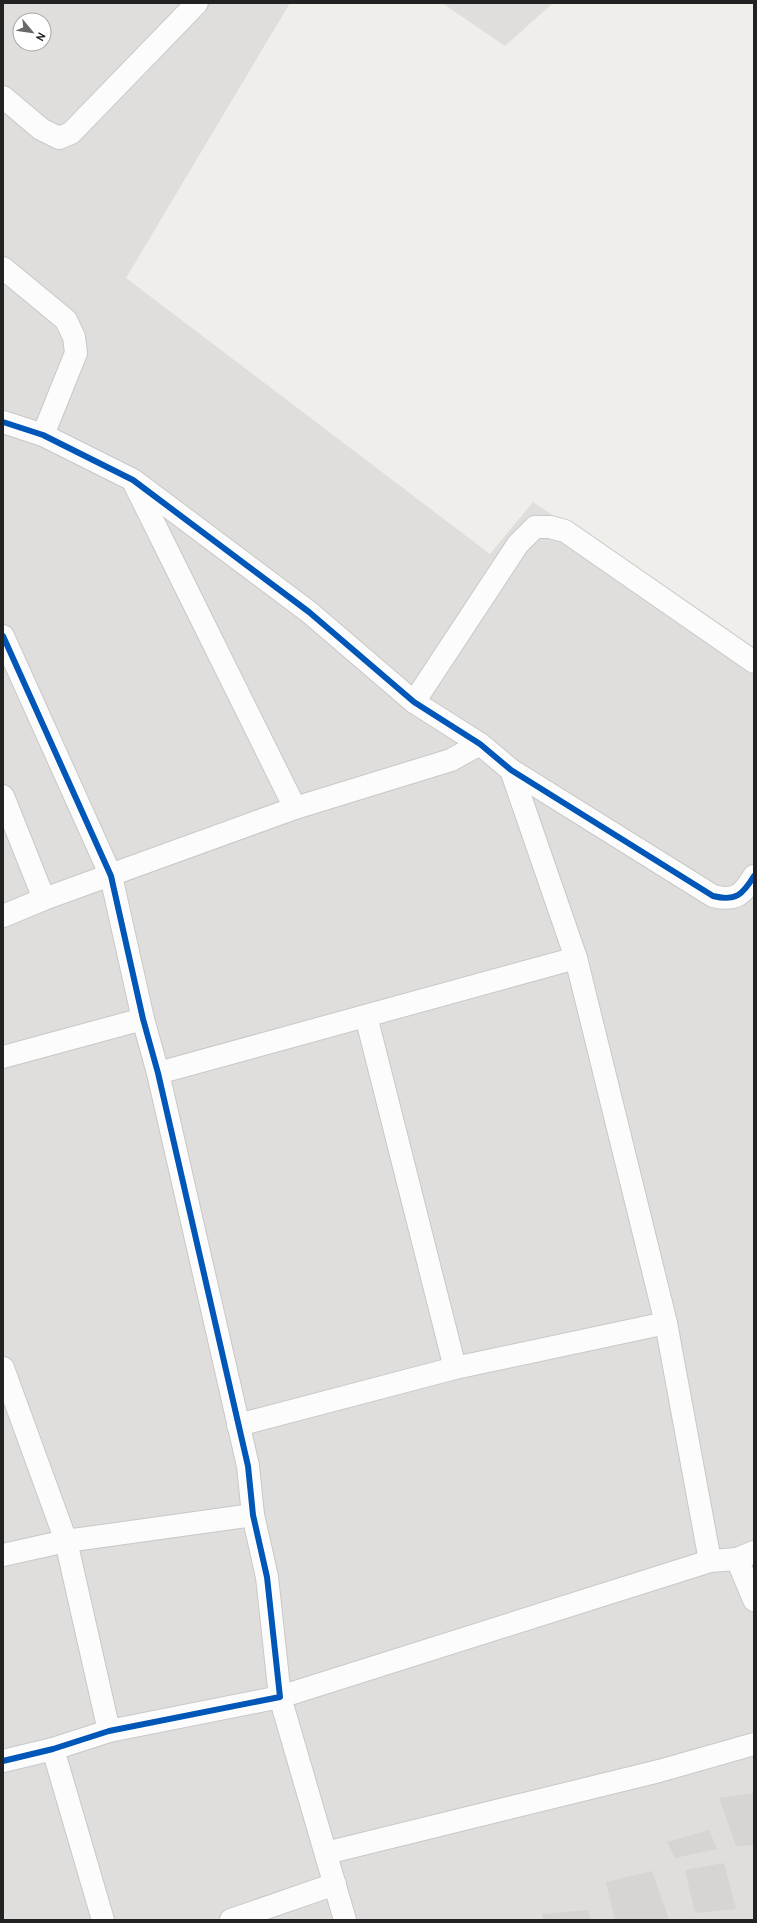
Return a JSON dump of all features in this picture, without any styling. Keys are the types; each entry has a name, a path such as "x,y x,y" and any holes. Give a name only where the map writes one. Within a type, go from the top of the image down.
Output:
{"street":[{"path":"3,97 41,130 58,138 71,132 197,3"},
{"path":"3,268 66,320 74,337 76,354 43,435"},
{"path":"3,422 43,435 133,480 309,612 414,702 480,744 512,770 713,896 723,899 734,897 744,891 754,876"},
{"path":"133,480 295,808"},
{"path":"414,702 518,544 535,527 550,527 565,531 754,662"},
{"path":"3,636 111,876 143,1019 158,1073 248,1466 253,1514 267,1577 280,1697 345,1920"},
{"path":"3,916 44,899 111,876 295,808 451,760 480,744"},
{"path":"512,770 576,958 666,1323 710,1561"},
{"path":"3,796 44,899"},
{"path":"158,1073 576,958"},
{"path":"366,1016 455,1368"},
{"path":"3,1057 143,1019"},
{"path":"238,1425 455,1368 666,1323"},
{"path":"3,1368 66,1541 109,1731"},
{"path":"3,1555 66,1541 253,1514"},
{"path":"3,1761 53,1749 109,1731 280,1697 710,1561 746,1555 754,1600"},
{"path":"326,1853 658,1771 754,1744"},
{"path":"53,1749 104,1920"},
{"path":"231,1920 334,1884"}],"shaded area":[{"path":"3,3 290,3 126,278 490,554 533,502 754,651 754,1920 3,1920"},
{"path":"442,3 553,3 505,46"}],"building":[{"path":"754,1793 754,1845 736,1846 719,1798"},
{"path":"709,1830 717,1849 675,1858 667,1842"},
{"path":"724,1863 736,1909 695,1913 685,1870"},
{"path":"652,1871 669,1920 615,1920 606,1882"},
{"path":"588,1910 591,1920 543,1920 542,1914"}],"cycle path":[{"path":"3,422 43,435 133,480 309,612 414,702 480,744 511,770 713,896 728,898 738,895 746,888 754,876"},
{"path":"3,636 111,876 143,1019 158,1073 248,1466 253,1515 267,1577 280,1697 109,1731 53,1749 3,1761"}]}
